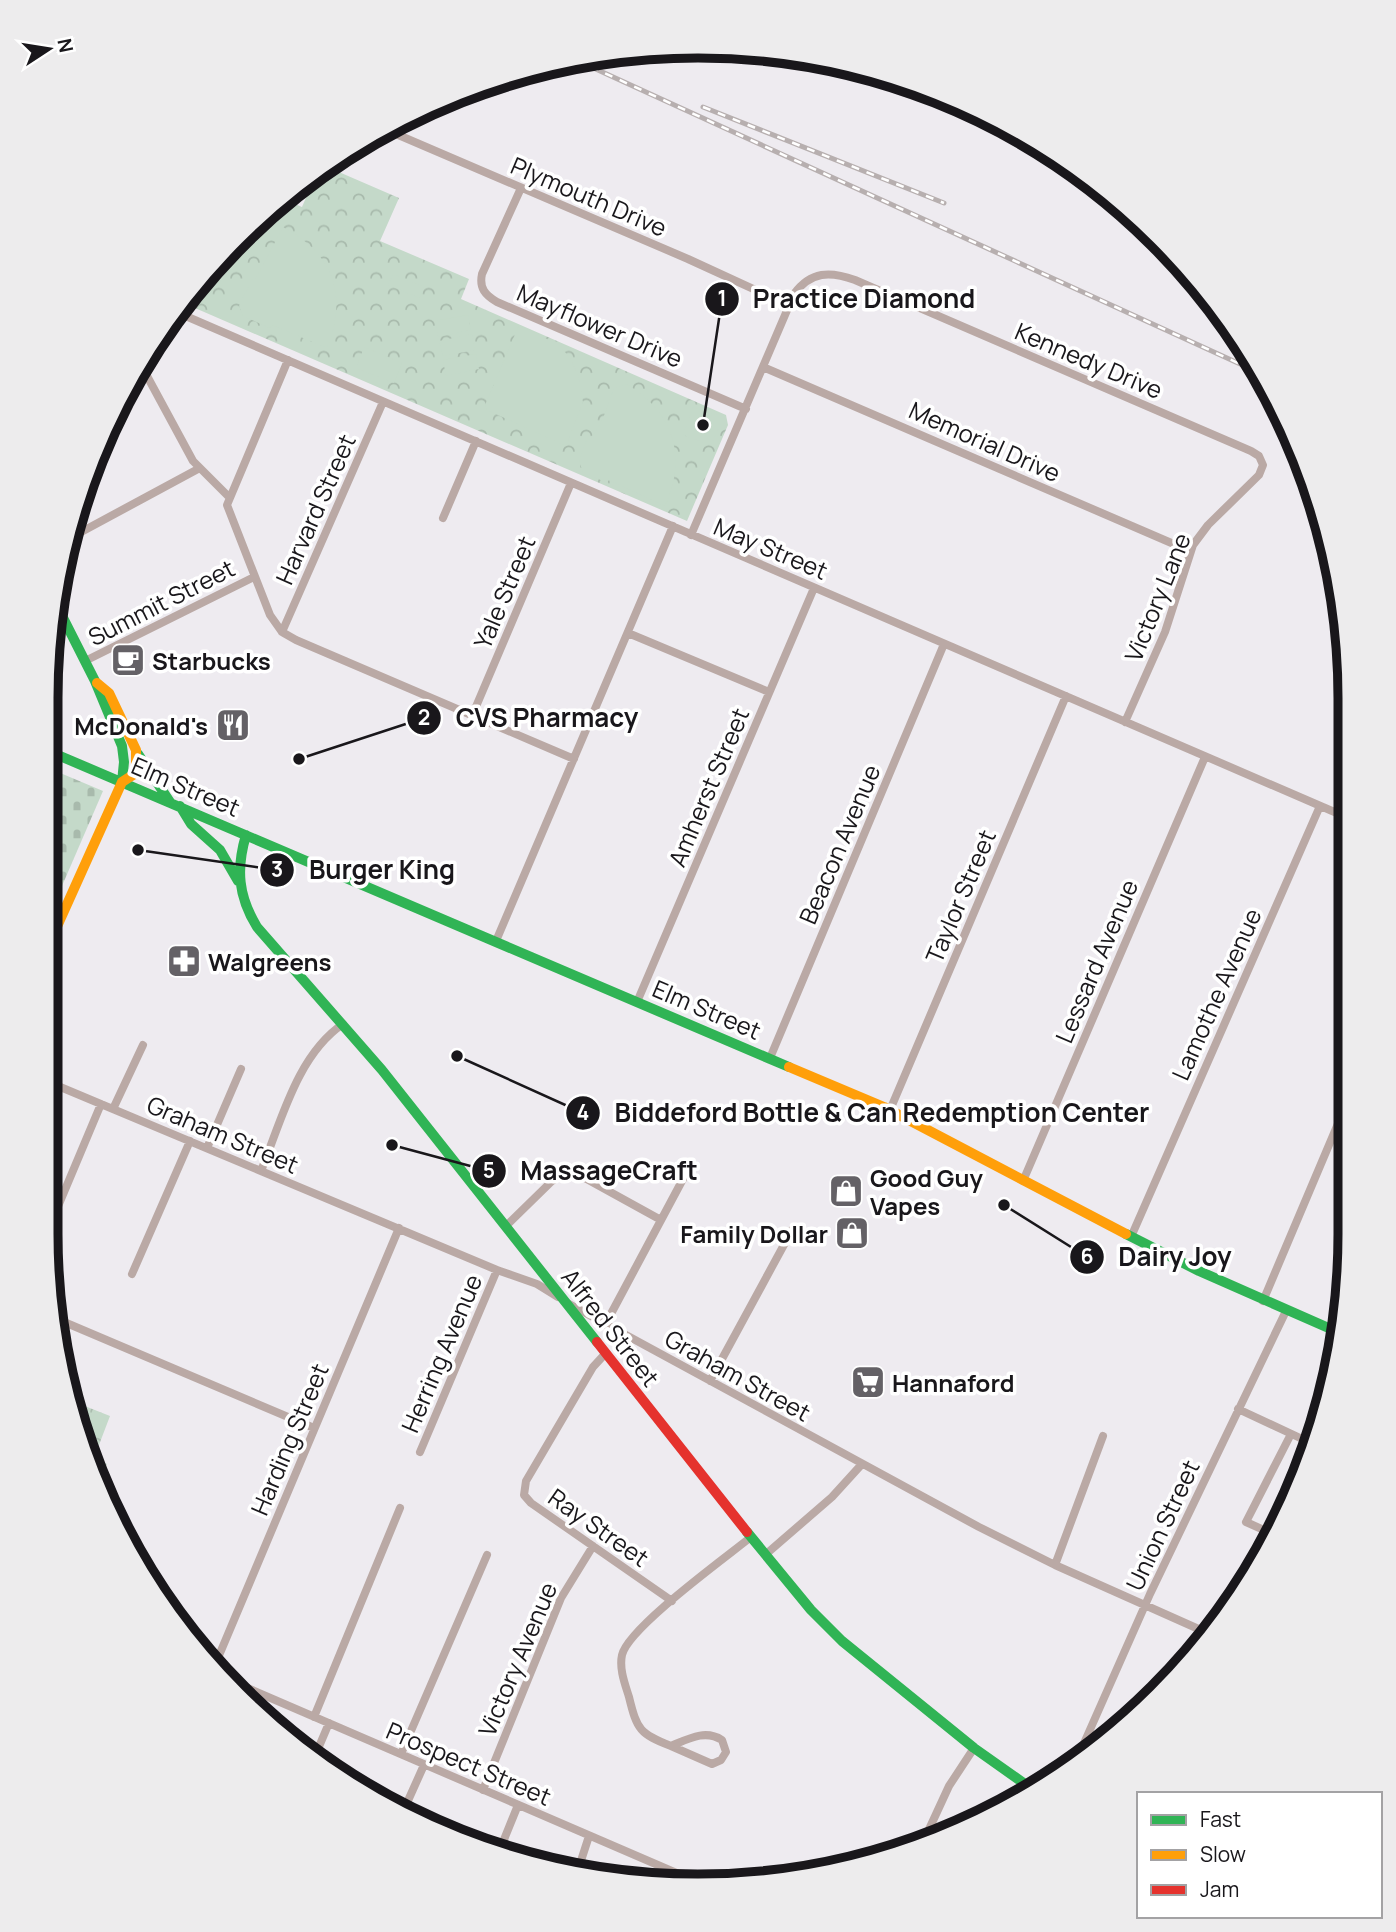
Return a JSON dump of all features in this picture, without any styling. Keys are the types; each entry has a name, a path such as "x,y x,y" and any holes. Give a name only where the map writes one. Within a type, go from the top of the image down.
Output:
{"main road":[{"path":"58,924 122,782 124,762 122,746 95,681 63,617"},
{"path":"95,681 109,694 136,750 187,822 218,847 238,880"},
{"path":"122,782 133,777 136,772 136,750"},
{"name":"Elm Street","path":"58,755 890,1110 1131,1237 1263,1301 1331,1329"},
{"name":"Alfred Street","path":"246,835 240,855 238,880 244,905 257,927 343,1024 765,1555 831,1631 974,1748 1025,1784"}],"street":[{"name":"Plymouth Drive","path":"396,134 784,303"},
{"name":"Mayflower Drive","path":"521,188 482,274 482,289 486,295 496,302 746,409"},
{"name":"Kennedy Drive","path":"691,535 763,367 784,303 813,277 831,273 846,276 1251,451 1259,456 1263,463"},
{"name":"May Street","path":"185,316 1338,814"},
{"path":"288,360 227,505 270,615 282,632 366,671 574,759"},
{"name":"Memorial Drive","path":"763,367 1190,551"},
{"path":"146,374 198,469 229,497"},
{"name":"Harvard Street","path":"282,632 383,401"},
{"path":"443,518 476,441"},
{"name":"Victory Lane","path":"1125,722 1166,632 1190,551 1200,534 1259,475 1263,463"},
{"path":"80,533 198,469"},
{"name":"Yale Street","path":"472,716 571,483"},
{"path":"496,941 673,526"},
{"name":"Summit Street","path":"85,661 254,577"},
{"name":"Amherst Street","path":"637,1002 814,587"},
{"path":"628,633 769,692"},
{"name":"Beacon Avenue","path":"770,1058 944,644"},
{"name":"Taylor Street","path":"890,1110 1066,696"},
{"name":"Lessard Avenue","path":"1023,1181 1205,757"},
{"name":"Lamothe Avenue","path":"1131,1237 1320,806"},
{"path":"261,1171 304,1067 316,1047 343,1024"},
{"path":"114,1109 143,1045"},
{"path":"207,1148 241,1069"},
{"name":"Graham Street","path":"58,1086 497,1270 537,1284 605,1325 1055,1565 1201,1630"},
{"path":"58,1207 101,1104"},
{"path":"1263,1301 1338,1124"},
{"path":"132,1274 190,1141"},
{"path":"506,1226 552,1181 566,1173 583,1177 661,1220"},
{"path":"605,1325 683,1179"},
{"name":"Harding Street","path":"218,1657 398,1228"},
{"path":"710,1381 792,1230"},
{"name":"Herring Avenue","path":"420,1452 497,1270"},
{"name":"Union Street","path":"1083,1746 1145,1606 1286,1311"},
{"path":"64,1322 314,1428"},
{"name":"Ray Street","path":"605,1354 593,1367 523,1487 524,1494 528,1501 672,1601"},
{"path":"1238,1409 1304,1440"},
{"path":"1265,1530 1247,1522 1291,1434"},
{"path":"1055,1565 1103,1436"},
{"path":"765,1555 832,1497 862,1464"},
{"path":"314,1717 400,1508"},
{"path":"671,1746 706,1734 722,1740 726,1752 721,1760 712,1764 651,1739 640,1729 621,1664 624,1648 634,1633 751,1537"},
{"name":"Victory Avenue","path":"483,1790 561,1598 593,1546"},
{"path":"401,1755 487,1555"},
{"name":"Prospect Street","path":"247,1689 675,1873"},
{"path":"318,1749 329,1723"},
{"path":"928,1831 949,1786 974,1748"},
{"path":"407,1804 424,1765"},
{"path":"503,1843 518,1805"},
{"path":"580,1863 589,1836"}],"green space":[{"path":"336,171 399,198 380,241 469,279 461,299 726,415 728,425 687,521 191,306 245,245 276,217 293,203 302,207 310,189"},
{"path":"283,227 314,250 325,263 332,278 336,311 327,348 243,316 239,306"},
{"path":"393,274 424,287 420,298 388,285"},
{"path":"468,315 471,330 438,337 435,321"},
{"path":"519,325 559,345 570,358 578,375 583,402 566,446 487,410 485,405"},
{"path":"472,334 475,350 443,356 439,341"},
{"path":"364,347 402,363 394,383 356,368"},
{"path":"476,354 479,369 446,376 443,360"},
{"path":"626,384 655,407 672,436 675,470 665,506 609,480 607,483 583,472 579,461 588,436 591,437 595,433 602,421 614,388"},
{"path":"693,407 717,415 721,423 711,445 683,435"},
{"path":"58,772 103,791 58,895"},
{"path":"81,1405 110,1416 96,1452"},
{"path":"99,1460 107,1464 103,1472"}],"railway":[{"path":"591,67 1245,366"},
{"path":"703,107 944,203"}],"traffic: fast":[{"path":"63,617 95,681 122,746 122,782"},
{"path":"138,754 170,802"},
{"path":"58,755 789,1067"},
{"path":"180,806 191,824 220,850 238,881"},
{"path":"246,835 241,859 241,882 246,904 257,927 382,1070 597,1342"},
{"path":"1126,1234 1199,1271 1331,1329"},
{"path":"747,1532 811,1610 842,1641 974,1748 1025,1784"}],"traffic: slow":[{"path":"97,683 109,693 136,750 136,773 122,782"},
{"path":"58,924 122,782"},
{"path":"789,1067 884,1107 1126,1234"}],"traffic: jam":[{"path":"597,1342 747,1532"}],"place":[{"name":"Practice Diamond","path":"703,425"},
{"name":"Starbucks","path":"128,660"},
{"name":"McDonald's","path":"233,725"},
{"name":"CVS Pharmacy","path":"299,759"},
{"name":"Burger King","path":"138,850"},
{"name":"Walgreens","path":"184,961"},
{"name":"Biddeford Bottle & Can Redemption Center","path":"457,1056"},
{"name":"MassageCraft","path":"392,1145"},
{"name":"Good Guy Vapes","path":"846,1191"},
{"name":"Dairy Joy","path":"1004,1205"},
{"name":"Family Dollar","path":"852,1233"},
{"name":"Hannaford","path":"868,1382"}]}
